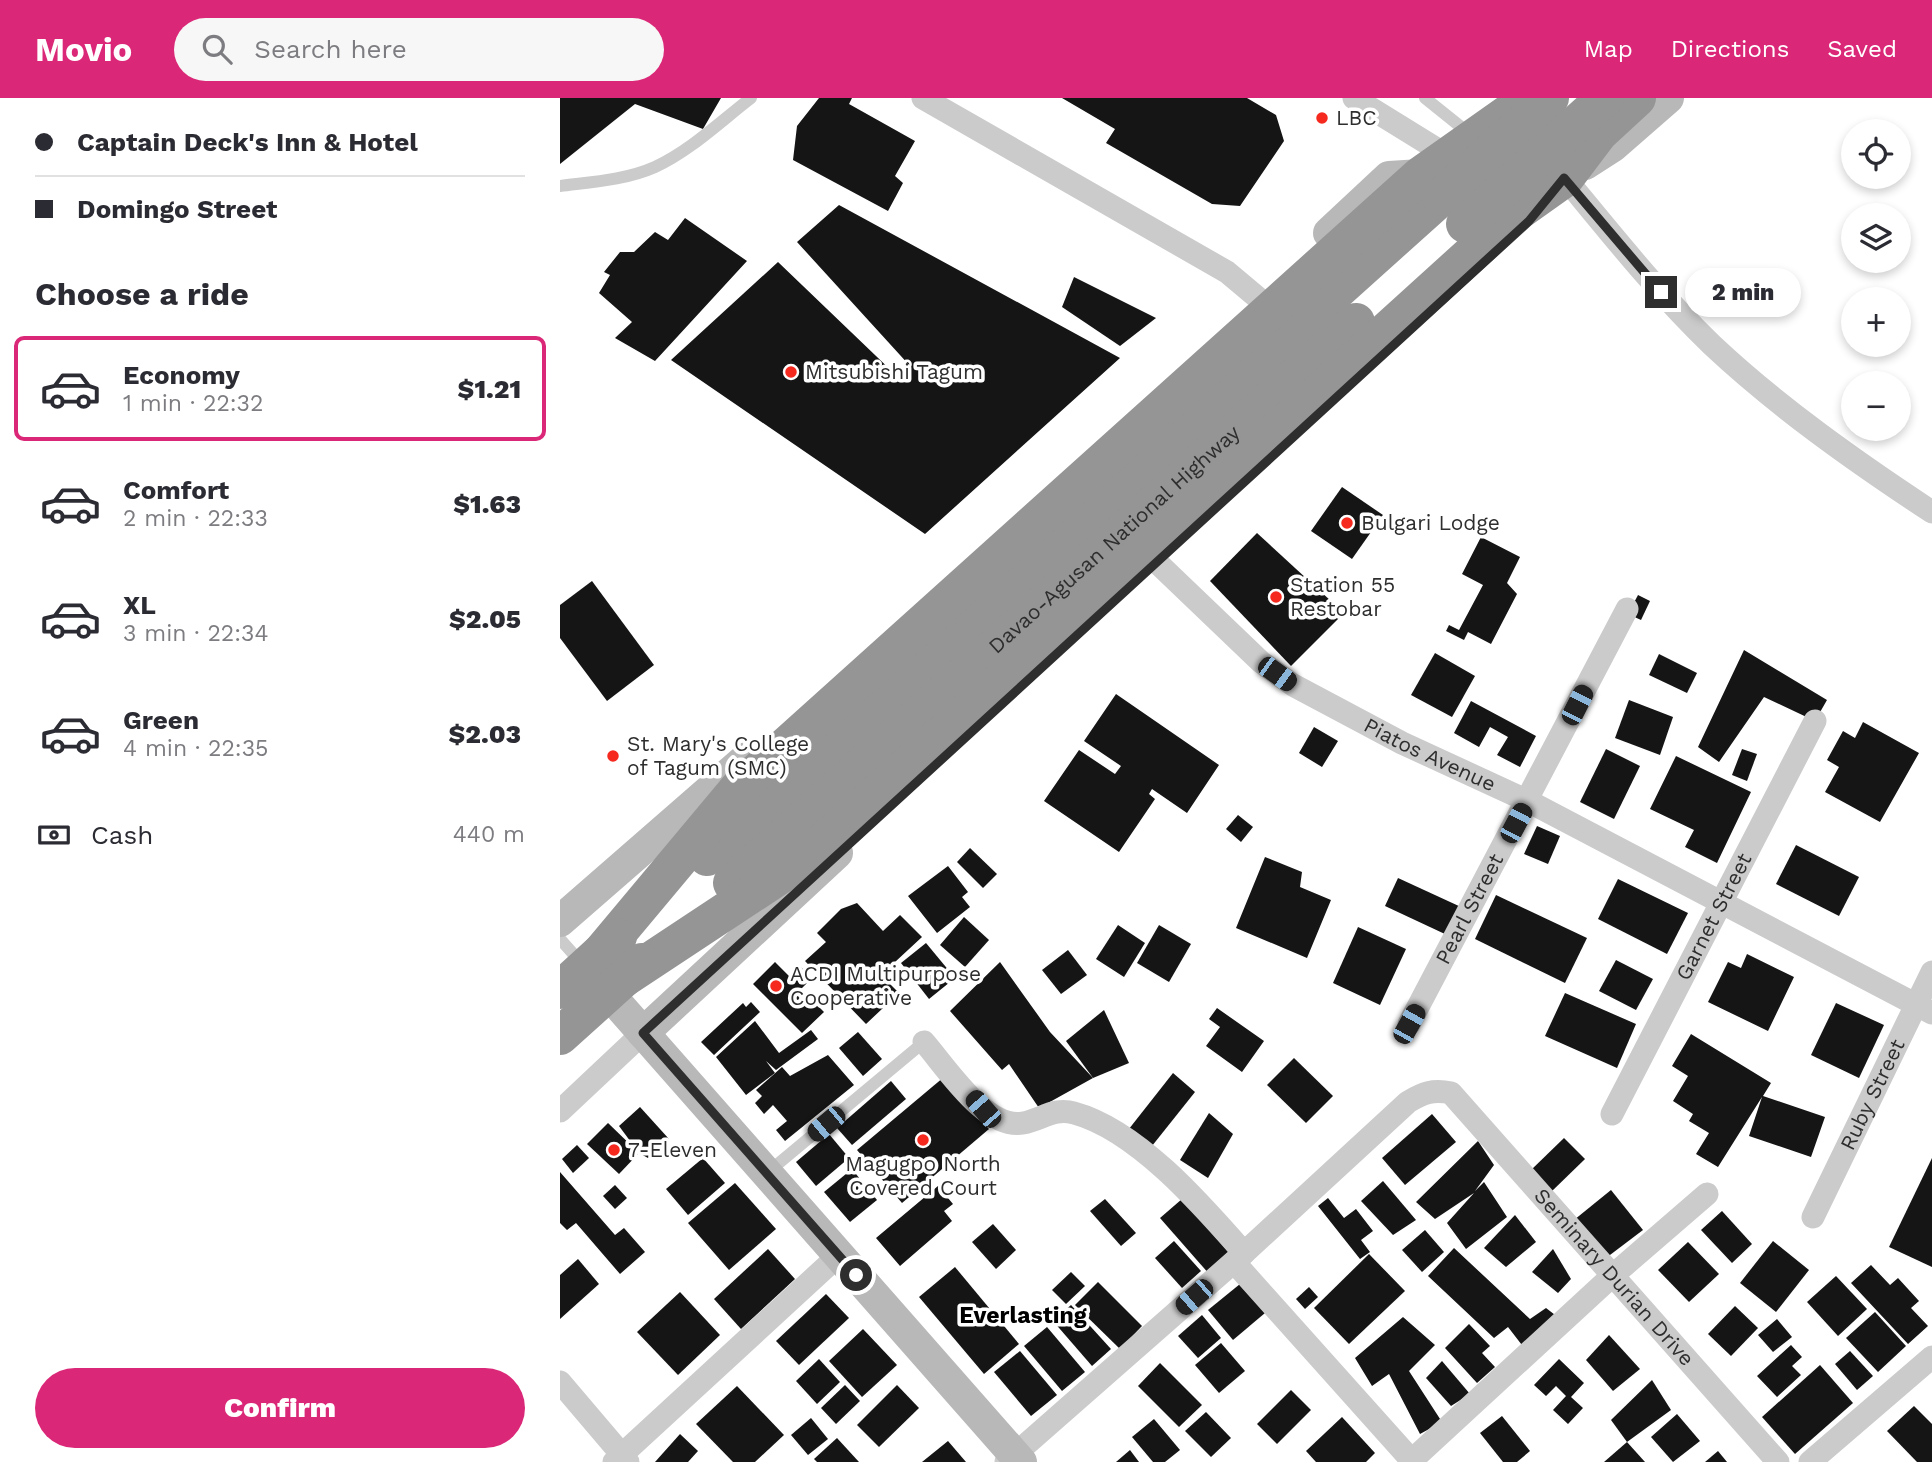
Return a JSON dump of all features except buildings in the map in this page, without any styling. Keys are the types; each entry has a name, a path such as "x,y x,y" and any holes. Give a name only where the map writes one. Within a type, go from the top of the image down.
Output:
{"highway":[{"name":"Davao-Agusan National Highway","path":"1455,171 1605,98"},
{"name":"Davao-Agusan National Highway","path":"595,977 803,860 1151,557 1520,210 1564,178 1599,133 1637,98"},
{"name":"Davao-Agusan National Highway","path":"595,977 1533,99"},
{"name":"Davao-Agusan National Highway","path":"560,1035 595,977 738,789 1076,474 1455,171 1533,99"},
{"path":"1533,99 1533,131 1564,178"},
{"path":"1455,171 1501,135 1535,151 1564,178"}],"street":[{"path":"923,98 1227,272 1258,298"},
{"path":"1354,98 1455,171"},
{"path":"1668,98 1612,146 1564,178 1644,274 1714,346 1829,439 1932,512"},
{"path":"560,921 1076,474 1258,298 1389,177 1455,171"},
{"path":"560,1111 1151,557"},
{"name":"Piatos Avenue","path":"1151,557 1261,662 1293,685 1402,743 1528,800 1723,900 1924,1009"},
{"name":"Pearl Street","path":"1409,1024 1626,609"},
{"name":"Garnet Street","path":"1612,1114 1815,721"},
{"name":"Ruby Street","path":"1813,1217 1924,1009 1932,972"},
{"path":"595,977 839,1255 1014,1460 1239,1258"},
{"path":"924,1042 995,1119 1020,1124 1042,1115 1072,1112 1121,1137 1190,1191 1239,1258 1412,1461 1611,1277 1707,1194"},
{"name":"Seminary Durian Drive","path":"1239,1258 1408,1102 1422,1093 1437,1090 1451,1093 1611,1277 1778,1462"},
{"path":"560,1382 622,1460 839,1255"},
{"path":"1811,1462 1932,1357"}],"lane":[{"path":"560,186 605,181 654,167 690,145 751,98"},
{"path":"1425,98 1455,171"},
{"path":"560,939 595,977"},
{"path":"766,1173 924,1042"}],"place":[{"name":"LBC","path":"1322,118"},
{"name":"Mitsubishi Tagum","path":"791,372"},
{"name":"Bulgari Lodge","path":"1347,523"},
{"name":"Station 55 Restobar","path":"1276,597"},
{"name":"St. Mary's College of Tagum (SMC)","path":"613,756"},
{"name":"ACDI Multipurpose Cooperative","path":"776,986"},
{"name":"Magugpo North Covered Court","path":"923,1140"},
{"name":"7-Eleven","path":"614,1150"}],"district":[{"name":"Everlasting","path":"1023,1315"}],"route":[{"path":"856,1275 643,1033 815,873 1158,564 1529,221 1564,178 1661,292"}]}
